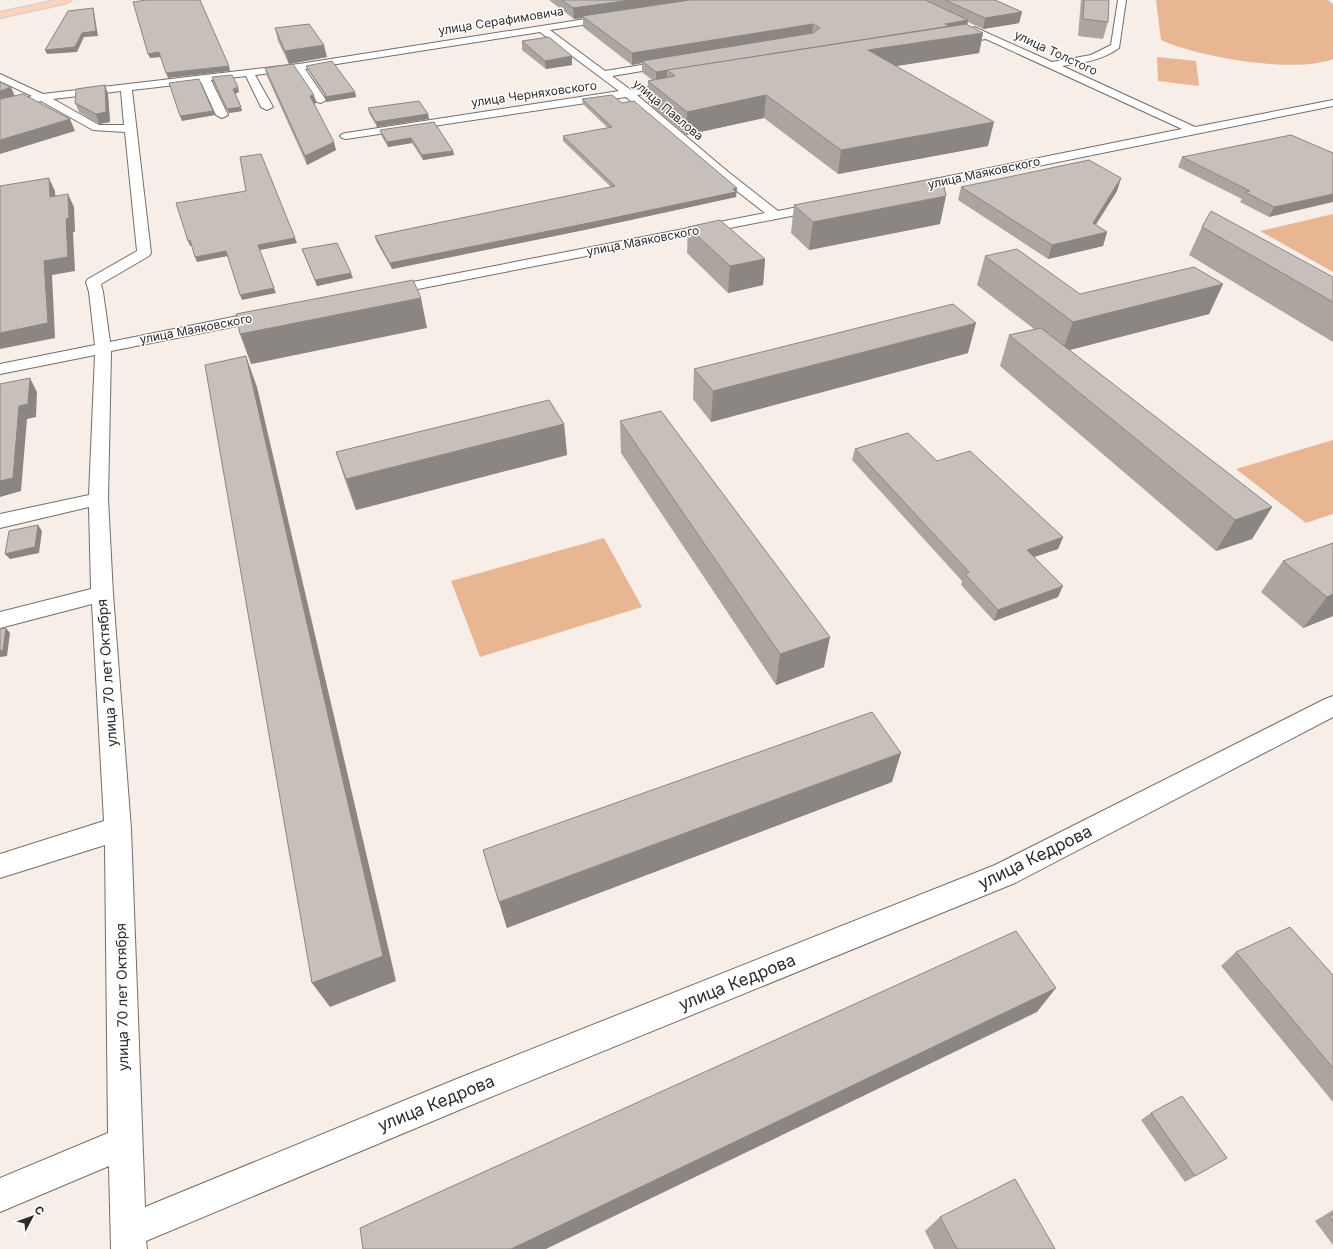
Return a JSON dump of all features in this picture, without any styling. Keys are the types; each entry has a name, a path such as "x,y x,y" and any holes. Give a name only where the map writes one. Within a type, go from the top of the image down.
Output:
{"main road":[{"path":"0,15 68,0"}],"street":[{"path":"1052,65 1099,56 1110,51 1116,46 1122,0"},
{"name":"улица Серафимовича","path":"42,97 249,73 617,17"},
{"name":"улица Толстого","path":"965,26 1193,130"},
{"name":"улица Павлова","path":"541,28 628,93 723,174 775,215"},
{"path":"939,44 986,36"},
{"path":"602,74 680,61"},
{"path":"299,66 321,100"},
{"path":"249,73 267,107"},
{"path":"0,77 42,97 97,128 130,129"},
{"path":"205,79 222,115"},
{"name":"улица Черняховского","path":"346,136 688,84"},
{"name":"улица 70 лет Октября","path":"126,88 144,254 93,282 96,292 103,348 98,499 102,594 118,829 125,1143 129,1240"},
{"path":"0,109 42,97"},
{"name":"улица Маяковского","path":"906,189 1333,103"},
{"name":"улица Маяковского","path":"373,294 837,203"},
{"name":"улица Маяковского","path":"0,369 281,312"},
{"path":"0,521 98,499"},
{"path":"0,620 102,594"},
{"name":"улица Кедрова","path":"129,1240 459,1094 1005,874 1333,706"},
{"path":"0,866 118,829"},
{"path":"0,1195 125,1143"}],"shaded area":[{"path":"1156,0 1328,0 1333,4 1333,59 1316,63 1296,65 1247,62 1177,46 1161,40"},
{"path":"1157,57 1196,61 1199,86 1158,81"},
{"path":"1333,214 1333,272 1260,231"},
{"path":"1333,440 1333,514 1306,523 1236,469"},
{"path":"604,538 642,607 480,657 451,581"}],"building":[{"path":"147,0 200,0 229,66 166,73 159,52 148,54 133,2"},
{"path":"562,0 631,0 573,8"},
{"path":"690,0 925,0 968,20 945,24 950,26 656,72 642,61 813,33 820,28 813,24 632,53 582,16"},
{"path":"945,0 995,0 1022,12 985,18"},
{"path":"1084,0 1109,0 1108,22 1083,19"},
{"path":"93,8 96,31 82,33 75,47 45,50 68,11"},
{"path":"309,24 324,45 285,51 275,28"},
{"path":"966,24 983,33 868,50 994,122 841,150 766,95 687,112 648,81 675,76 667,70"},
{"path":"549,37 572,56 545,61 522,41"},
{"path":"332,61 355,92 325,97 326,95 306,66"},
{"path":"293,64 314,95 310,96 334,142 305,156 265,68"},
{"path":"232,75 238,87 233,89 241,107 227,109 212,77"},
{"path":"199,79 213,111 180,116 169,83"},
{"path":"0,82 11,87 0,91"},
{"path":"105,85 106,112 96,114 75,103 76,89"},
{"path":"23,94 70,119 0,140 0,99"},
{"path":"612,95 622,103 634,101 737,188 733,189 736,192 390,263 375,236 615,186 563,136 612,127 582,99"},
{"path":"419,101 428,114 376,122 368,108"},
{"path":"434,122 453,151 422,155 411,138 387,142 380,130"},
{"path":"1291,135 1333,153 1333,194 1274,207 1245,192 1250,191 1182,157"},
{"path":"261,154 295,238 258,245 274,288 240,295 226,251 195,257 190,240 188,241 176,203 246,191 240,157"},
{"path":"1089,160 1121,178 1093,223 1107,232 1052,245 961,187"},
{"path":"942,177 946,196 813,222 794,205"},
{"path":"49,178 50,197 68,194 69,218 66,219 68,257 44,261 48,323 0,333 0,186"},
{"path":"1211,211 1333,277 1333,302 1202,227"},
{"path":"720,220 765,259 730,266 688,227"},
{"path":"337,243 351,273 315,280 302,249"},
{"path":"1017,249 1080,294 1194,267 1223,284 1073,322 985,256"},
{"path":"413,280 421,298 240,334 236,314"},
{"path":"953,304 976,323 713,391 694,369"},
{"path":"1041,328 1272,507 1235,520 1009,335"},
{"path":"246,356 383,956 312,983 205,365"},
{"path":"30,378 28,404 19,406 13,478 0,481 0,384"},
{"path":"549,400 564,424 346,479 336,452"},
{"path":"661,411 830,637 780,654 620,421"},
{"path":"908,433 937,461 970,451 1063,537 1027,550 1063,586 998,610 965,574 969,572 855,449"},
{"path":"38,525 35,547 5,554 9,531"},
{"path":"1333,543 1333,594 1327,597 1283,561"},
{"path":"6,628 3,650 0,651 0,629"},
{"path":"872,712 901,753 499,902 483,850"},
{"path":"1290,927 1333,975 1333,1068 1236,952"},
{"path":"1016,931 1056,988 511,1249 363,1249 360,1228"},
{"path":"1182,1096 1227,1158 1195,1176 1151,1113"},
{"path":"1015,1179 1055,1249 957,1249 940,1217"},
{"path":"1333,1214 1333,1221 1329,1216"}]}
